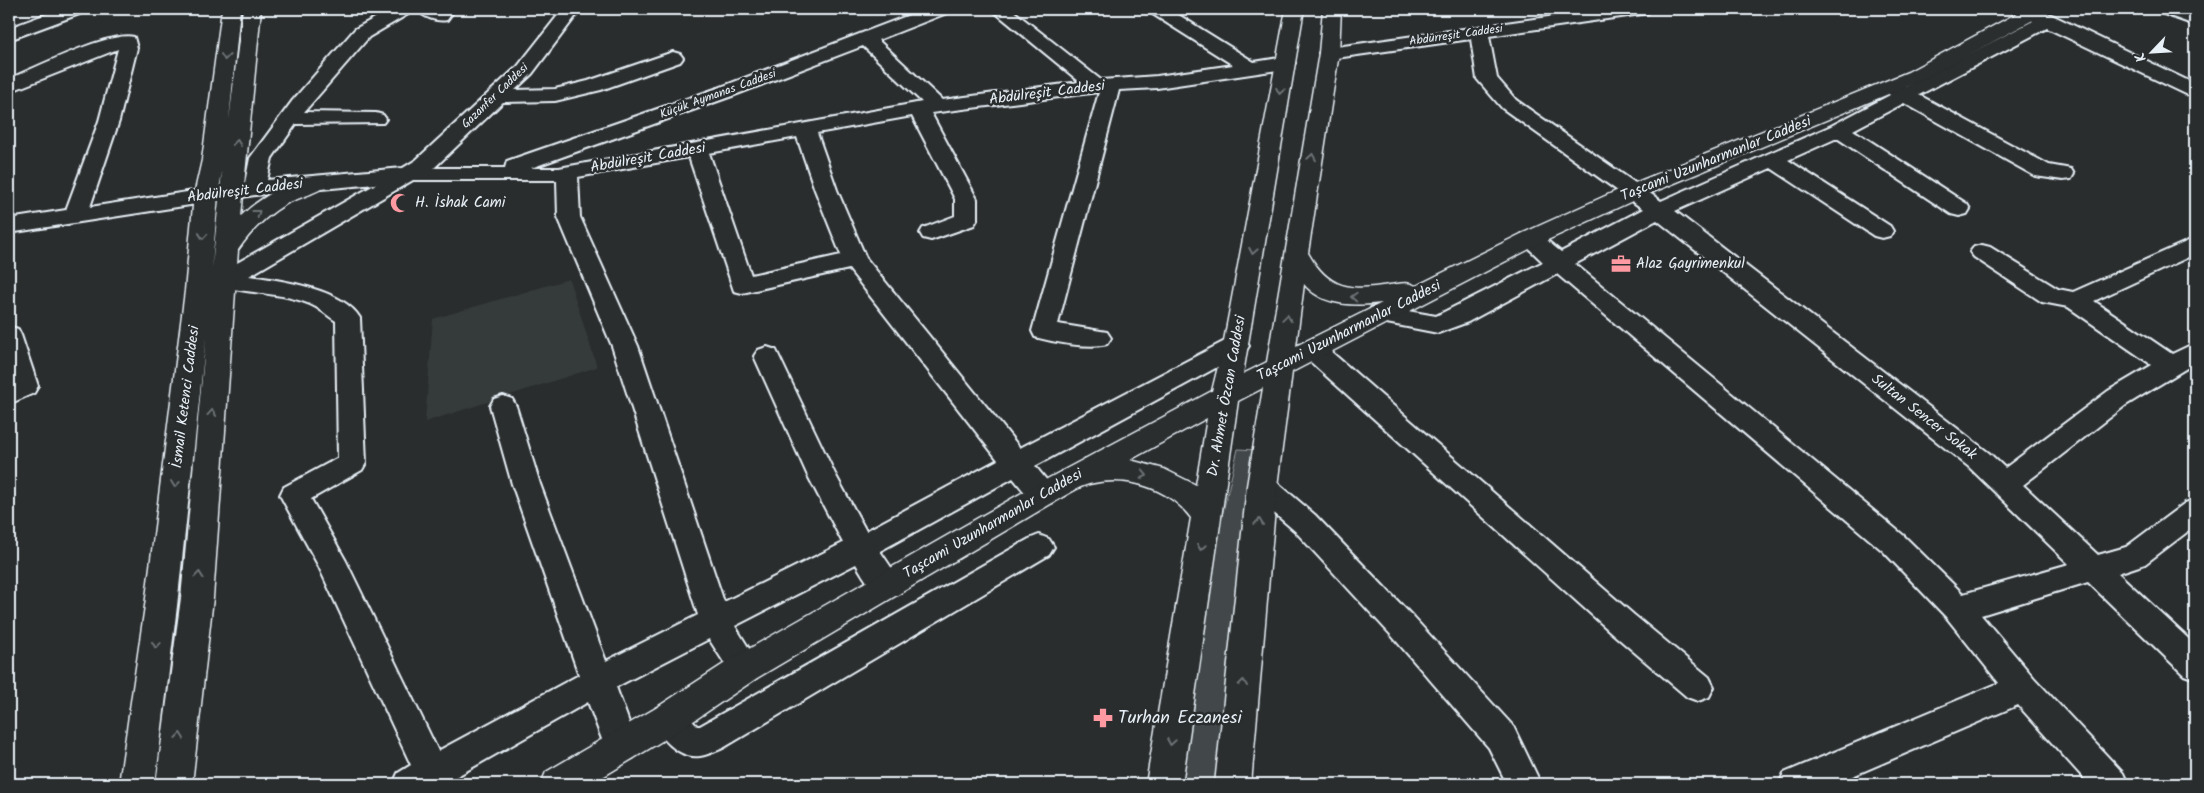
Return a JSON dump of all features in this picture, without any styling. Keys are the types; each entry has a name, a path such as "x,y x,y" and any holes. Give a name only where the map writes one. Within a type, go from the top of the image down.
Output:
{"main road":[{"name":"İsmail Ketenci Caddesi","path":"137,784 161,606 194,320 231,191 213,160 231,9"},
{"name":"İsmail Ketenci Caddesi","path":"174,784 197,598 231,191 252,9"},
{"name":"Dr. Ahmet Özcan Caddesi","path":"1164,784 1225,395 1236,346 1284,63 1295,9"},
{"path":"1233,784 1262,486 1296,253 1329,53 1332,9"},
{"name":"Taşcami Uzunharmanlar Caddesi","path":"559,784 668,719 745,668 1044,494 1312,348 1530,239 1633,192 1898,91 1926,70 2039,14"},
{"path":"226,250 237,232 259,211 299,188 317,183"},
{"path":"1296,253 1310,277 1340,296 1366,298 1437,286"},
{"path":"1078,475 1120,471 1156,478 1186,493 1206,516"}],"street":[{"path":"9,34 76,9"},
{"path":"231,191 260,158 289,118 362,33 404,9"},
{"path":"426,9 441,16 446,9"},
{"name":"Gazanfer Caddesi","path":"224,280 424,165 525,70 572,9"},
{"name":"Küçük Aymanas Caddesi","path":"493,174 725,92 941,9"},
{"path":"1000,9 1104,85 1044,331 1098,338"},
{"path":"1157,9 1251,68"},
{"name":"Abdürreşit Caddesi","path":"1329,53 1642,9"},
{"path":"2167,9 2195,20"},
{"path":"2039,14 2195,91"},
{"name":"Sultan Sencer Sokak","path":"1479,32 1487,79 1496,92 1509,104 1659,210 1964,448 2195,665"},
{"path":"866,38 928,108 966,199 966,220 931,233"},
{"path":"9,86 102,47 126,41 128,48 109,121 76,214"},
{"path":"498,96 555,96 594,86 672,58"},
{"name":"Abdülreşit Caddesi","path":"9,226 231,191 409,174 567,172 928,108 1104,85 1157,82 1284,63"},
{"path":"1380,314 1438,324 1459,316 1659,210 1838,130 1898,91 2043,171 2063,174"},
{"path":"289,118 376,119"},
{"path":"805,129 826,190 855,260 1017,464 1044,494"},
{"path":"1838,130 1959,209"},
{"path":"697,149 742,285 855,260"},
{"path":"1774,160 1882,231"},
{"path":"567,172 569,217 625,346 716,623 745,668"},
{"path":"1530,239 1893,543 1958,609 2023,688 2111,784"},
{"path":"2075,300 2195,245"},
{"path":"1982,252 2051,296 2075,300 2170,365"},
{"path":"224,280 274,287 324,301 348,318 352,463 294,496 331,561 426,780 597,682 860,548 1184,372 1236,346"},
{"path":"9,335 17,391"},
{"path":"1312,348 1623,624 1698,687"},
{"path":"2004,484 2117,398 2170,365 2195,352"},
{"path":"767,356 836,505 860,548 888,585"},
{"path":"503,406 526,484 621,747"},
{"path":"1262,486 1305,523 1403,627 1501,738 1524,784"},
{"path":"1958,609 2135,556 2195,511"},
{"path":"668,719 690,741 701,741 711,737 1039,547"},
{"path":"1796,784 2023,688"}],"shaded area":[{"path":"569,279 597,367 425,422 433,319"},
{"path":"1238,449 1255,450 1217,784 1180,784 1211,562"}],"place":[{"name":"H. İshak Cami","path":"400,203"},
{"name":"Alaz Gayrimenkul","path":"1621,264"},
{"name":"Turhan Eczanesi","path":"1103,718"}]}
